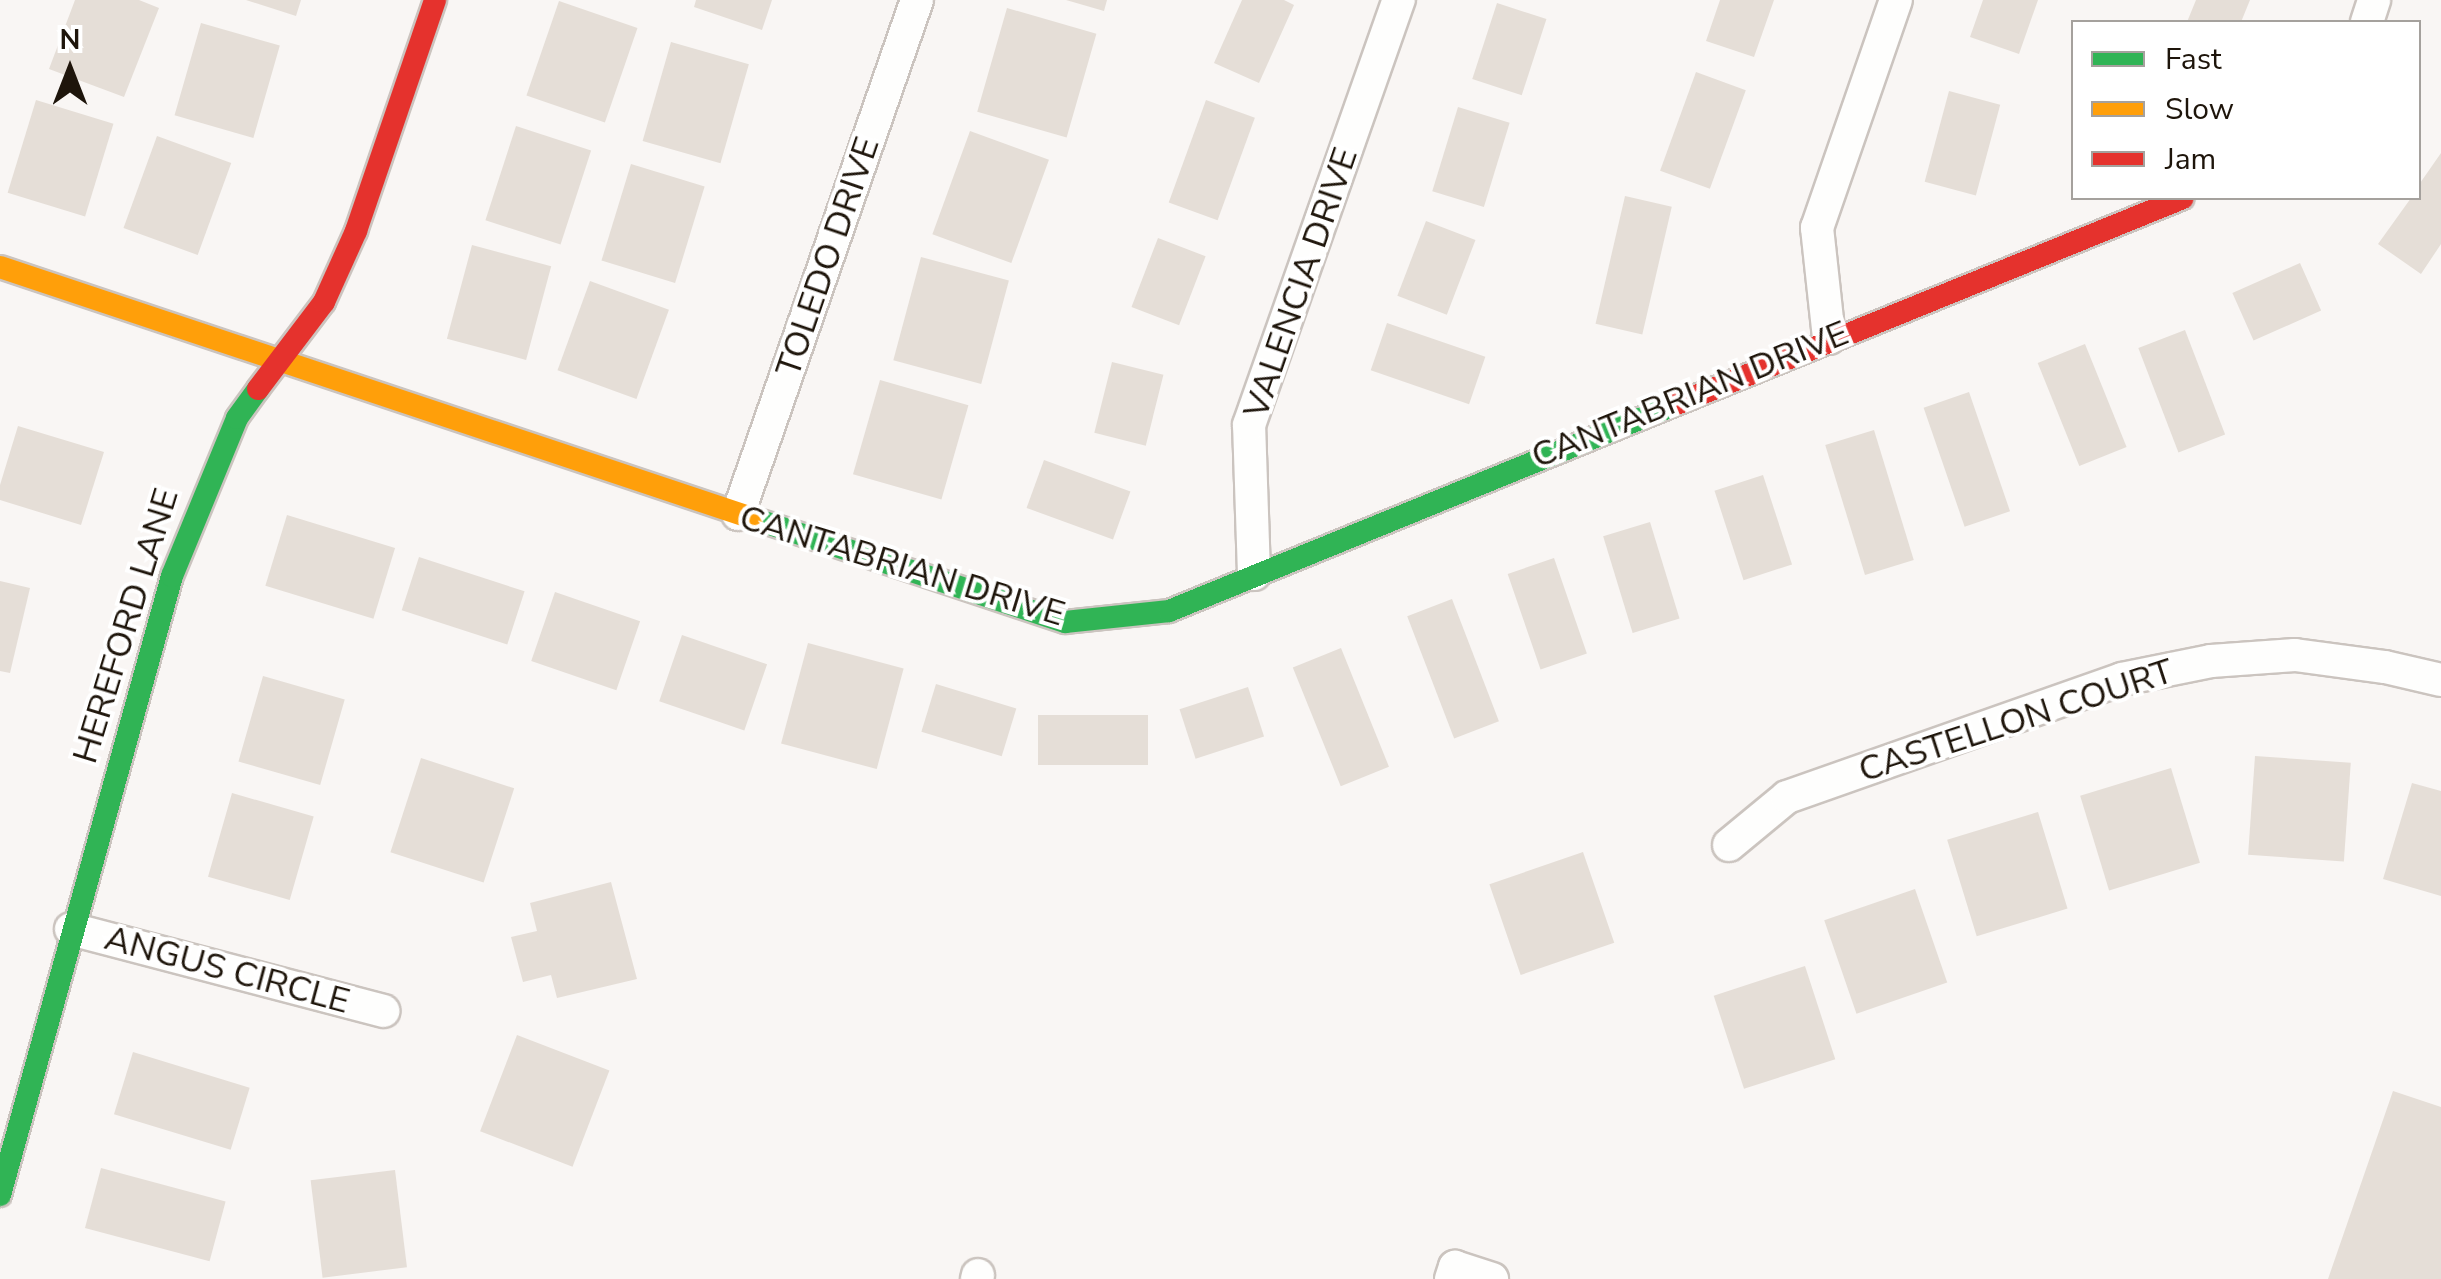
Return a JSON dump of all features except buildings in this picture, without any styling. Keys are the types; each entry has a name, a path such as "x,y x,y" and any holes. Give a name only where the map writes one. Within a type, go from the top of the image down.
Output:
{"street":[{"name":"HEREFORD LANE","path":"0,1194 172,576 236,418 324,302 356,231 435,0"},
{"name":"TOLEDO DRIVE","path":"738,514 918,0"},
{"name":"VALENCIA DRIVE","path":"1254,574 1250,425 1400,0"},
{"path":"1829,338 1817,228 1896,0"},
{"name":"CANTABRIAN DRIVE","path":"0,267 1065,622 1168,612 1829,338 2178,200"},
{"name":"CASTELLON COURT","path":"1729,845 1787,797 2122,679 2210,660 2295,655 2441,680"},
{"name":"ANGUS CIRCLE","path":"71,930 383,1010"},
{"path":"1453,1273 1492,1279"}],"traffic: fast":[{"path":"0,1195 172,576 237,418 258,389"},
{"path":"752,518 1065,622 1169,611 1674,405"}],"traffic: slow":[{"path":"0,267 752,518"}],"traffic: jam":[{"path":"258,389 324,302 356,231 435,0"},
{"path":"1674,405 2178,200"}]}
